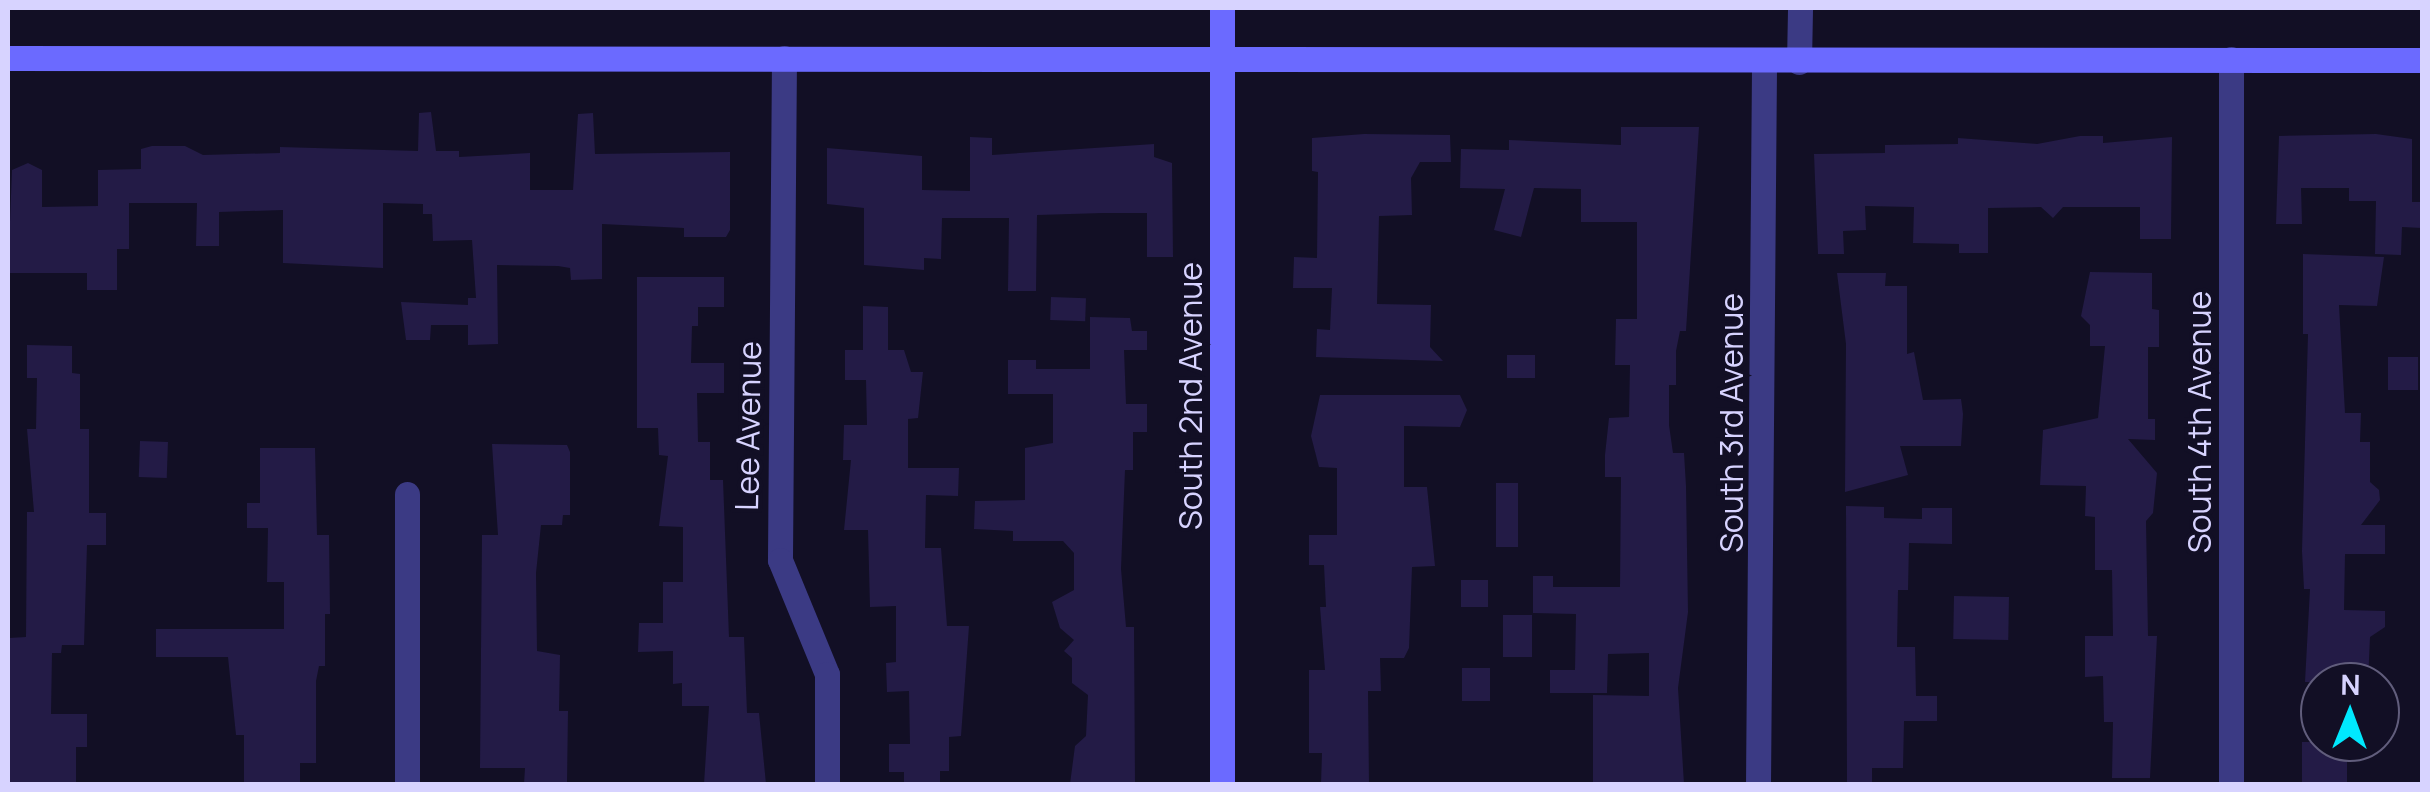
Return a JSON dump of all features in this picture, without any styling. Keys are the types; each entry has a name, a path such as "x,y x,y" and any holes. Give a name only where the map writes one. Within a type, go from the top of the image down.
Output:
{"street":[{"name":"South 2nd Avenue","path":"1222,8 1222,784"},
{"path":"1799,62 1800,8"},
{"path":"8,58 2422,60"},
{"name":"Lee Avenue","path":"784,58 780,560 827,674 827,784"},
{"name":"South 4th Avenue","path":"2231,784 2232,59"},
{"name":"South 3rd Avenue","path":"1758,784 1764,61"},
{"path":"407,494 407,784"}],"building":[{"path":"431,112 436,151 459,151 459,157 530,153 530,190 573,190 578,114 593,113 595,154 730,152 730,230 726,237 684,237 684,228 602,224 602,279 571,280 570,268 558,266 497,265 498,344 468,345 468,325 431,325 430,340 406,340 401,302 468,305 468,298 476,298 472,240 433,241 432,214 423,214 423,204 383,203 383,268 283,263 283,210 219,212 219,246 196,246 197,203 129,203 129,249 117,249 117,290 87,290 87,273 8,273 12,170 28,163 42,170 42,207 98,206 98,170 141,169 141,149 185,146 203,155 280,153 280,147 418,151 419,113"},
{"path":"1621,127 1699,127 1686,331 1680,331 1676,351 1676,385 1669,385 1673,453 1684,453 1686,486 1688,612 1678,688 1684,784 1593,784 1593,695 1649,696 1649,653 1608,654 1607,693 1550,693 1550,670 1575,670 1576,614 1533,613 1533,576 1553,576 1553,587 1620,587 1621,477 1605,477 1605,455 1609,418 1629,417 1630,365 1615,365 1616,319 1637,319 1637,222 1581,222 1581,189 1534,188 1521,237 1494,230 1505,189 1460,188 1461,149 1509,150 1509,140 1621,145"},
{"path":"2376,134 2412,139 2412,202 2422,202 2422,228 2402,227 2401,255 2375,254 2376,201 2349,201 2349,188 2301,188 2302,224 2276,224 2279,136"},
{"path":"1450,135 1451,162 1420,162 1411,178 1412,215 1379,216 1377,304 1431,305 1430,347 1443,361 1316,357 1317,329 1330,330 1332,288 1293,288 1294,257 1317,258 1318,172 1312,171 1312,138"},
{"path":"2103,136 2103,143 2172,137 2171,239 2140,239 2140,207 2063,207 2053,218 2041,207 1988,208 1988,253 1959,253 1959,244 1913,243 1914,207 1865,206 1866,230 1843,231 1844,254 1818,254 1814,154 1885,153 1885,145 1958,144 1958,138 2037,144"},
{"path":"970,137 992,138 992,155 1154,144 1154,157 1172,163 1173,257 1147,257 1147,213 1103,213 1037,215 1036,291 1008,291 1009,218 942,218 941,259 924,258 924,270 864,265 864,208 827,204 827,148 922,156 922,190 970,191"},
{"path":"2303,254 2384,257 2377,306 2339,305 2345,413 2361,413 2360,442 2370,442 2370,482 2379,490 2380,500 2361,525 2385,525 2385,554 2345,554 2344,610 2385,611 2385,627 2370,637 2369,662 2306,662 2310,589 2304,589 2302,551 2308,334 2303,334"},
{"path":"2090,272 2152,273 2152,309 2159,310 2159,347 2148,347 2148,419 2155,419 2155,440 2128,439 2157,473 2153,513 2146,521 2148,636 2157,636 2150,778 2112,778 2113,722 2104,722 2103,676 2085,677 2085,636 2113,636 2112,570 2095,570 2095,517 2085,516 2086,486 2040,485 2043,430 2098,418 2105,346 2090,346 2090,325 2081,316"},
{"path":"1837,273 1886,273 1885,286 1907,286 1907,354 1914,352 1923,400 1961,399 1963,414 1961,446 1900,446 1908,475 1845,492 1846,344"},
{"path":"637,277 724,277 724,307 698,307 698,326 692,326 691,363 724,363 724,393 697,393 698,442 710,442 710,480 723,480 729,637 744,637 747,713 759,713 766,784 704,784 709,706 682,706 682,683 673,684 673,651 638,652 639,623 663,623 663,582 683,582 683,527 659,526 668,456 659,455 658,428 637,428"},
{"path":"1051,297 1086,298 1085,321 1050,320"},
{"path":"863,306 888,307 888,350 904,350 911,372 923,372 918,418 908,419 908,468 959,468 958,496 926,495 925,548 941,548 947,626 969,626 961,736 949,737 949,771 940,771 940,784 904,784 904,772 889,772 889,744 910,744 909,691 887,692 886,663 896,662 896,606 870,607 868,530 844,530 851,460 843,460 844,425 867,425 866,380 845,380 845,350 863,350"},
{"path":"1090,317 1130,318 1132,331 1147,331 1147,350 1124,350 1126,404 1147,404 1147,432 1133,432 1133,470 1125,470 1121,569 1126,627 1134,627 1135,784 1070,784 1075,746 1086,736 1088,695 1072,683 1072,658 1064,651 1074,640 1060,628 1052,602 1074,590 1074,553 1063,541 1013,541 1013,531 974,529 975,501 1025,500 1025,448 1053,443 1053,394 1008,394 1008,360 1036,360 1036,369 1090,369"},
{"path":"27,345 72,346 72,373 80,374 80,429 89,429 89,513 106,513 106,545 87,545 84,645 62,645 61,653 52,653 51,714 87,714 87,747 76,747 76,784 10,784 9,638 26,637 27,512 34,512 27,429 36,429 37,378 27,378"},
{"path":"1507,355 1535,355 1535,378 1507,378"},
{"path":"2388,357 2418,357 2418,390 2388,390"},
{"path":"1320,395 1460,395 1467,410 1460,427 1404,426 1404,487 1427,487 1435,566 1412,567 1409,648 1404,658 1380,658 1381,691 1368,691 1369,784 1321,784 1322,753 1309,753 1309,670 1325,670 1320,607 1326,607 1324,565 1309,565 1309,535 1337,535 1337,468 1319,467 1311,436"},
{"path":"140,441 168,442 167,478 139,477"},
{"path":"492,444 567,445 570,452 570,515 563,515 562,525 541,525 536,573 537,651 560,655 559,711 568,711 567,784 524,784 525,768 480,768 482,535 498,535"},
{"path":"260,448 315,448 317,535 329,535 330,614 325,614 325,666 319,666 316,681 316,763 300,763 300,784 244,784 244,735 236,735 228,657 156,657 156,629 284,629 284,582 267,582 268,528 247,528 247,503 260,503"},
{"path":"1496,483 1518,483 1518,547 1496,547"},
{"path":"1846,506 1884,507 1884,518 1922,519 1922,508 1952,508 1952,544 1909,543 1908,590 1898,590 1897,647 1915,647 1916,696 1937,696 1937,721 1904,721 1903,768 1872,768 1872,784 1847,784"},
{"path":"1461,580 1488,580 1488,607 1461,607"},
{"path":"1954,596 2009,597 2008,640 1953,639"},
{"path":"1503,615 1532,615 1532,657 1503,657"},
{"path":"1462,668 1490,668 1490,701 1462,701"},
{"path":"2302,762 2347,762 2347,784 2302,784"}]}
